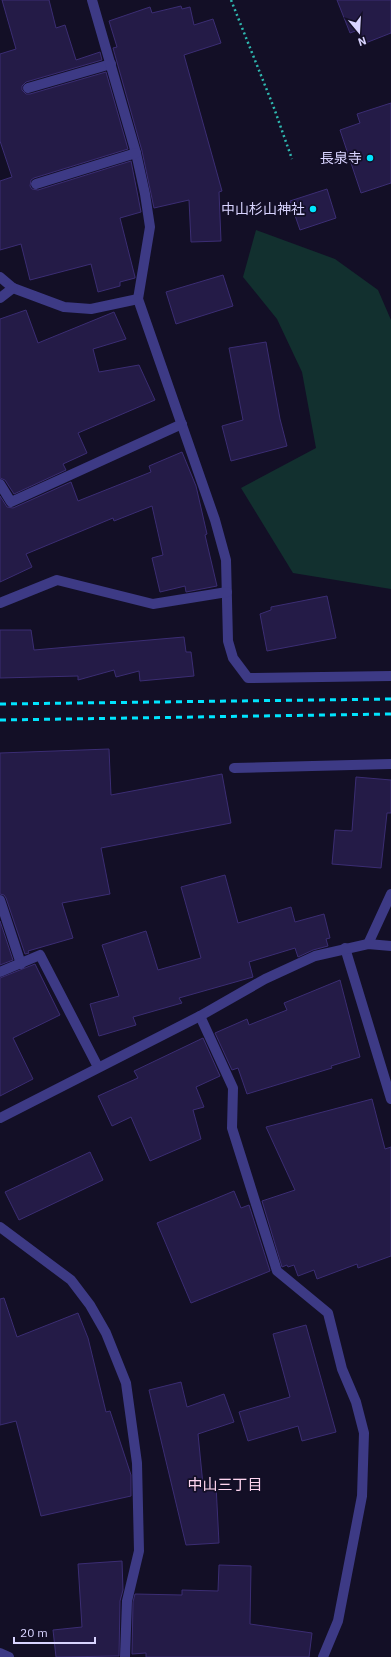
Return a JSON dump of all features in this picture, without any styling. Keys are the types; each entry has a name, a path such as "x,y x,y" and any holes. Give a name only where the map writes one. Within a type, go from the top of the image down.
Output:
{"street":[{"path":"92,0 136,153 145,194 150,227 138,299 215,520 226,560 228,641 233,658 248,678 391,676"},
{"path":"28,88 111,64"},
{"path":"36,184 136,153"},
{"path":"0,277 13,288 64,307 91,309 138,299"},
{"path":"0,298 13,288"},
{"path":"0,484 11,502 182,424"},
{"path":"0,603 57,580 153,604 227,592"},
{"path":"234,768 391,764"},
{"path":"368,944 391,894"},
{"path":"0,900 21,964"},
{"path":"0,1118 200,1016 264,979 315,956 368,944 391,946"},
{"path":"345,948 391,1099"},
{"path":"0,972 40,955 98,1067"},
{"path":"200,1016 233,1088 232,1128 277,1271 328,1312 342,1369 356,1402 364,1433 362,1496 338,1621 323,1657"},
{"path":"0,1227 71,1280 90,1305 106,1333 126,1384 137,1463 139,1551 127,1601 125,1657"},
{"path":"0,1653 9,1657"}],"path":[{"path":"231,0 274,108 292,160"}],"green space":[{"path":"256,230 335,259 378,290 391,320 391,589 293,573 241,488 316,448 302,372 277,319 243,277"}],"building":[{"path":"2,0 49,0 56,28 65,25 76,60 100,52 102,60 26,82 22,86 22,90 26,94 30,94 106,72 128,149 34,178 31,180 30,186 32,189 38,190 131,161 141,212 120,218 135,278 120,282 120,286 98,292 91,264 30,280 21,244 0,250 0,181 12,177 0,141 0,54 16,49"},
{"path":"337,0 391,0 391,33 363,44 358,30 350,33"},
{"path":"181,6 182,9 190,7 194,25 213,19 221,43 184,55 222,191 219,192 221,241 191,242 189,200 154,208 142,151 113,48 117,47 109,21 150,7 152,13"},
{"name":"長泉寺","path":"391,103 391,183 361,193 340,130 360,123 357,114"},
{"name":"中山杉山神社","path":"327,189 336,218 300,230 290,201"},
{"path":"223,275 233,306 176,324 166,292"},
{"path":"26,310 38,343 114,312 126,339 93,349 99,372 139,365 155,400 78,433 87,453 63,464 66,470 14,494 5,480 0,478 0,319"},
{"path":"266,342 280,419 287,446 231,461 222,426 243,420 229,348"},
{"path":"182,452 196,486 207,534 205,535 217,586 186,592 185,586 160,592 152,558 163,555 152,506 114,521 113,518 26,554 32,567 0,582 0,496 7,507 13,508 71,482 78,501 151,472 149,466"},
{"path":"327,596 336,638 267,651 260,614 271,610 271,607"},
{"path":"0,630 31,630 34,650 184,637 186,652 191,652 194,676 140,681 139,671 116,677 114,670 78,680 78,676 0,678"},
{"path":"109,749 111,795 222,774 231,823 101,848 110,894 62,903 73,938 28,951 29,953 25,954 6,898 4,895 0,894 0,753"},
{"path":"356,777 391,780 391,813 387,813 381,868 332,864 335,830 352,831"},
{"path":"225,875 238,923 291,907 295,922 324,914 330,938 326,939 328,946 313,950 298,957 295,948 249,962 253,977 179,998 182,1003 133,1017 136,1025 99,1036 90,1004 119,996 102,945 146,931 158,970 201,958 181,887"},
{"path":"0,921 13,960 0,965"},
{"path":"35,964 60,1015 13,1038 33,1079 0,1096 0,978"},
{"path":"340,980 360,1057 331,1066 332,1068 247,1094 238,1068 232,1070 215,1033 247,1019 249,1025 287,1010 284,1003"},
{"path":"203,1038 220,1076 196,1087 204,1107 193,1110 201,1139 150,1161 131,1117 112,1126 98,1096 138,1078 134,1071"},
{"path":"372,1099 385,1149 391,1147 391,1256 358,1268 357,1264 317,1279 314,1270 298,1276 294,1265 282,1267 262,1201 295,1190 266,1127"},
{"path":"90,1152 103,1180 19,1220 5,1192"},
{"path":"234,1191 241,1208 249,1205 270,1271 191,1303 157,1223"},
{"path":"4,1298 17,1337 78,1313 88,1338 106,1412 110,1411 131,1475 131,1496 41,1516 16,1421 0,1425 0,1299"},
{"path":"306,1325 336,1432 302,1441 298,1426 248,1441 239,1412 290,1397 273,1334"},
{"path":"181,1382 187,1407 224,1394 234,1422 198,1434 203,1485 216,1485 219,1543 186,1545 149,1390"},
{"path":"122,1561 123,1590 120,1601 119,1656 56,1657 53,1630 82,1627 78,1564"},
{"path":"219,1565 251,1566 250,1624 312,1633 309,1657 146,1657 146,1653 132,1654 133,1602 135,1594 182,1595 182,1590 218,1591"}],"railway":[{"path":"0,704 391,699"},
{"path":"0,720 391,714"}],"place":[{"name":"長泉寺","path":"370,158"},
{"name":"中山杉山神社","path":"313,209"}],"district":[{"name":"中山三丁目","path":"225,1485"}]}
